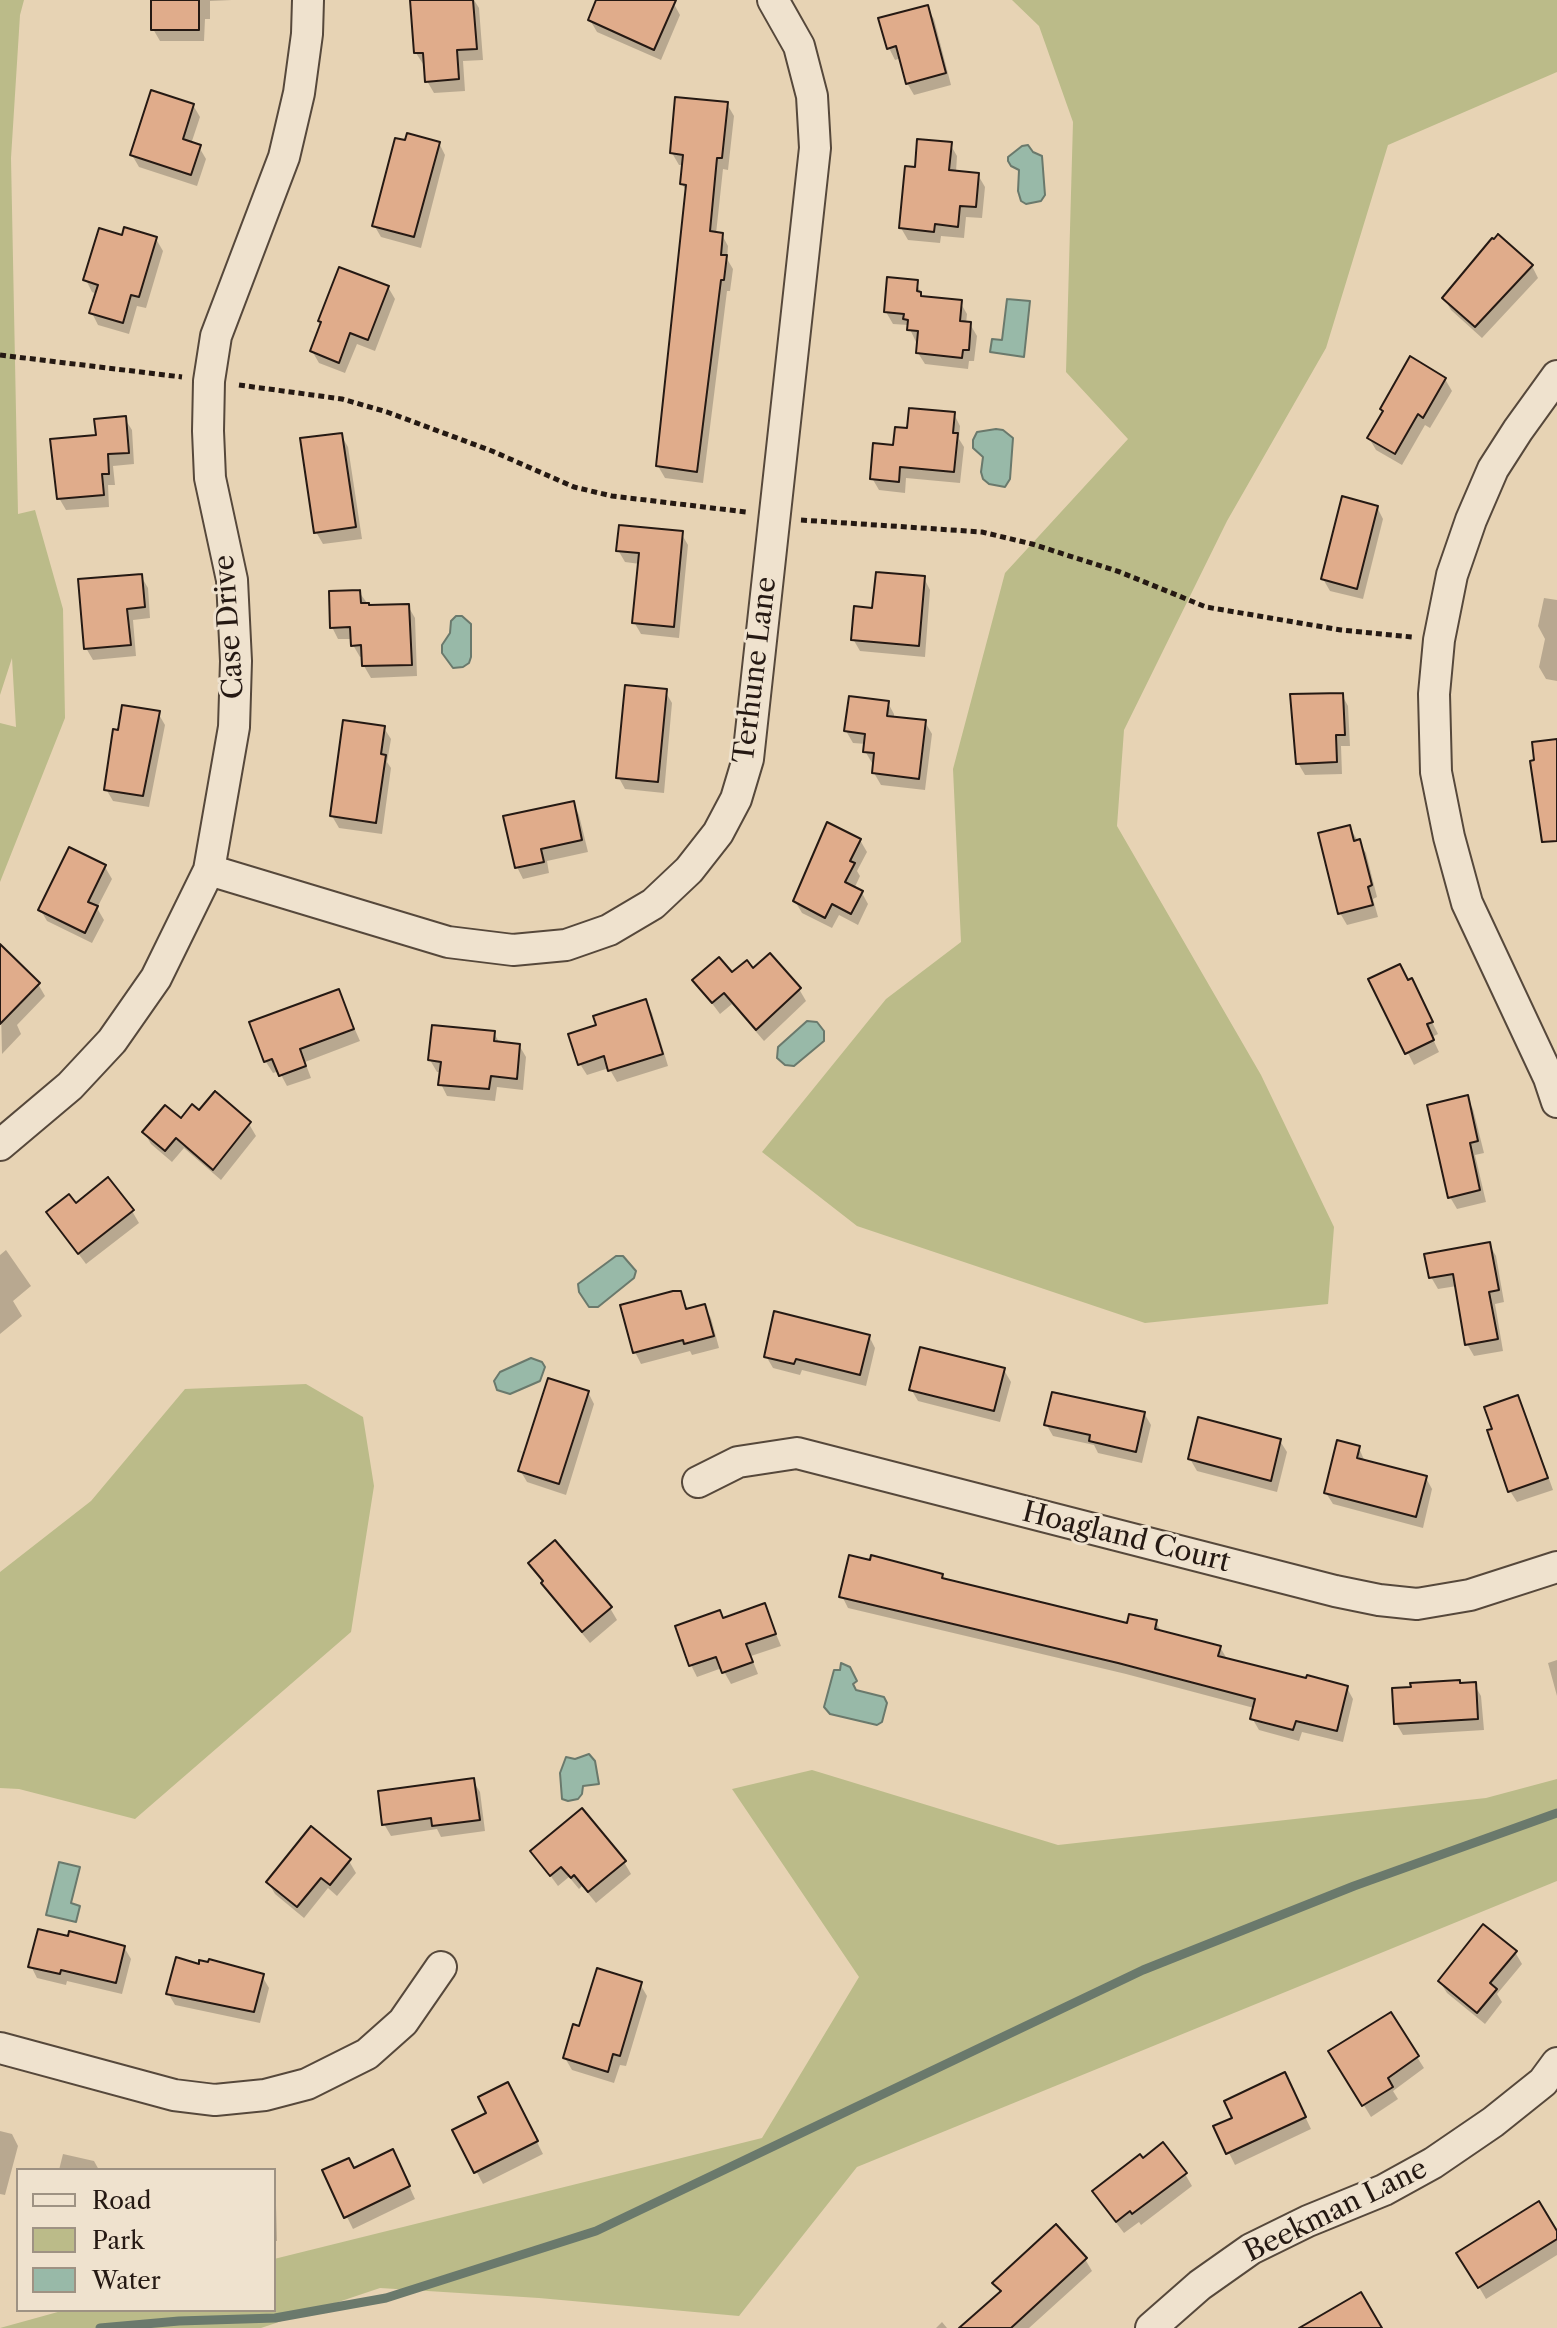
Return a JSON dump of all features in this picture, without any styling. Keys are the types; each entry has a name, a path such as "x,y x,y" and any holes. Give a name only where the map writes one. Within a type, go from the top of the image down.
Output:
{"street":[{"name":"Case Drive","path":"0,1145 70,1086 112,1041 156,978 209,870 234,727 236,661 232,580 210,478 209,381 216,336 284,157 299,93 308,0"},
{"name":"Terhune Lane","path":"209,870 448,942 513,950 566,945 609,930 653,904 689,870 718,833 736,799 748,759 815,148 812,96 799,46 773,0"},
{"path":"1557,376 1493,469 1482,494 1452,575 1439,640 1434,694 1436,772 1467,903 1549,1078 1557,1102"},
{"name":"Hoagland Court","path":"698,1482 738,1462 797,1453 1335,1591 1417,1604 1470,1595 1557,1567"},
{"path":"0,2048 174,2095 215,2100 265,2095 307,2084 367,2054 403,2022 441,1967"},
{"name":"Beekman Lane","path":"1151,2328 1200,2285 1251,2249 1308,2221 1384,2190 1433,2163 1552,2081"}],"path":[{"path":"0,355 190,378"},
{"path":"234,384 342,399 387,412 492,451 574,487 612,496 754,513"},
{"path":"796,519 982,532 1120,572 1206,607 1341,630 1439,640"}],"green space":[{"path":"0,0 24,0 20,15 11,158 18,514 35,510 63,609 65,718 0,882 0,723 16,727 12,658 0,695"},
{"path":"1012,0 1557,0 1557,72 1388,145 1326,348 1227,521 1124,730 1117,826 1261,1075 1334,1227 1328,1304 1145,1323 857,1226 762,1152 886,999 961,942 953,769 1005,573 1128,439 1066,372 1073,122 1039,26"},
{"path":"306,1384 363,1417 374,1486 351,1632 135,1819 19,1789 0,1788 0,1572 91,1501 185,1389"},
{"path":"812,1770 1058,1845 1486,1798 1557,1779 1557,1881 857,2167 739,2316 380,2288 261,2328 0,2328 58,2312 276,2312 276,2259 762,2138 859,1977 732,1789"}],"water":[{"path":"1028,145 1033,152 1042,156 1045,195 1041,201 1026,204 1021,201 1018,191 1019,170 1011,166 1008,157"},
{"path":"1007,299 1030,301 1024,357 990,352 992,339 1002,340"},
{"path":"996,429 1013,438 1010,479 1005,487 989,484 983,479 983,457 973,448 977,432"},
{"path":"456,616 462,616 471,624 471,657 463,667 453,668 442,653 442,645"},
{"path":"807,1021 817,1022 824,1031 824,1041 794,1066 785,1065 777,1058 778,1047"},
{"path":"616,1256 623,1256 636,1271 634,1278 598,1307 589,1307 579,1292 578,1284"},
{"path":"531,1358 542,1362 545,1367 540,1381 510,1394 497,1390 494,1381 500,1372"},
{"path":"841,1663 850,1667 857,1681 853,1684 856,1690 884,1697 887,1703 882,1722 877,1725 830,1714 824,1707 834,1670 840,1670"},
{"path":"589,1754 595,1761 599,1784 583,1786 578,1799 562,1799 560,1773 566,1757 575,1759"},
{"path":"59,1862 80,1867 71,1903 80,1906 76,1922 46,1915"}],"building":[{"path":"151,0 199,0 199,30 151,30"},
{"path":"410,0 473,0 477,49 457,50 459,79 425,82 423,53 414,53"},
{"path":"596,0 676,0 654,50 588,20"},
{"path":"928,5 946,73 906,84 896,46 887,49 878,18"},
{"path":"151,90 194,104 183,139 201,145 191,175 130,155"},
{"path":"675,97 728,102 722,158 717,158 710,231 723,233 721,255 727,255 724,280 721,280 697,472 656,466 686,185 680,184 683,155 670,153"},
{"path":"407,133 440,142 414,237 372,226 395,138 405,140"},
{"path":"917,139 952,142 949,170 979,173 976,207 960,206 958,227 935,224 934,232 899,228 905,166 915,167"},
{"path":"124,227 157,237 139,297 131,295 123,323 89,313 98,285 83,280 99,228 122,235"},
{"path":"1498,234 1533,265 1475,327 1442,298"},
{"path":"339,267 389,286 368,340 350,333 339,363 310,351"},
{"path":"887,277 918,280 917,291 921,292 921,296 962,300 960,321 971,322 969,350 963,350 962,358 916,353 918,331 907,330 908,320 903,319 904,314 884,312"},
{"path":"1410,356 1446,378 1423,418 1418,414 1395,454 1367,438"},
{"path":"909,408 955,412 953,433 958,433 954,472 900,467 899,482 870,479 873,443 893,445 895,427 907,428"},
{"path":"126,416 129,453 108,454 109,474 102,474 104,495 57,499 50,439 96,435 94,419"},
{"path":"342,433 356,527 314,533 300,438"},
{"path":"1342,496 1378,506 1357,589 1321,579"},
{"path":"619,525 683,531 674,627 632,623 639,553 616,551"},
{"path":"876,572 925,576 919,646 851,640 854,606 872,608"},
{"path":"142,574 145,607 127,609 131,645 84,649 78,579"},
{"path":"360,590 361,603 409,604 412,665 362,666 361,645 351,646 350,627 330,628 329,591"},
{"path":"625,685 667,689 658,782 616,778"},
{"path":"1343,693 1345,735 1336,735 1337,762 1296,764 1290,694"},
{"path":"849,696 889,701 887,716 926,720 919,779 872,773 874,753 863,752 865,734 844,731"},
{"path":"122,705 160,711 143,796 104,790 113,729 118,730"},
{"path":"343,720 385,726 381,754 386,755 376,823 330,816"},
{"path":"1557,739 1557,841 1542,842 1530,761 1534,760 1532,742"},
{"path":"574,801 582,840 541,849 544,862 515,868 503,816"},
{"path":"827,822 861,839 850,861 855,863 845,882 863,891 851,914 832,904 825,918 793,901"},
{"path":"1350,825 1354,841 1360,839 1372,885 1368,887 1373,905 1338,914 1318,833"},
{"path":"69,847 106,865 88,902 98,906 85,933 38,910"},
{"path":"0,944 40,983 0,1024"},
{"path":"770,953 801,988 756,1030 724,993 712,1003 692,980 719,957 732,972 747,960 753,968"},
{"path":"1400,964 1408,980 1412,978 1433,1022 1427,1024 1434,1040 1405,1054 1368,979"},
{"path":"339,989 354,1029 300,1049 306,1066 279,1076 272,1059 264,1062 249,1022"},
{"path":"646,999 663,1054 608,1071 604,1056 578,1065 568,1034 596,1025 593,1016"},
{"path":"432,1025 495,1031 494,1041 520,1044 517,1079 491,1076 489,1089 438,1085 441,1062 428,1060"},
{"path":"215,1091 251,1122 213,1170 176,1138 165,1151 142,1132 165,1105 181,1118 192,1104 199,1110"},
{"path":"1468,1095 1478,1141 1470,1143 1480,1190 1448,1198 1427,1105"},
{"path":"108,1177 134,1210 78,1254 46,1212 69,1194 76,1203"},
{"path":"1490,1242 1499,1290 1489,1292 1498,1339 1465,1345 1453,1274 1429,1278 1424,1254"},
{"path":"681,1291 686,1309 705,1304 714,1336 684,1344 683,1340 633,1353 620,1305"},
{"path":"774,1311 870,1335 860,1375 796,1359 794,1364 764,1357"},
{"path":"920,1347 1005,1368 994,1411 909,1390"},
{"path":"548,1378 589,1391 559,1484 518,1471"},
{"path":"1052,1392 1145,1412 1136,1452 1089,1441 1090,1435 1044,1425"},
{"path":"1518,1395 1548,1478 1508,1492 1487,1430 1492,1429 1484,1407"},
{"path":"1198,1417 1281,1439 1271,1481 1188,1459"},
{"path":"1337,1440 1360,1446 1357,1458 1427,1476 1416,1517 1324,1493"},
{"path":"555,1540 612,1607 582,1632 528,1563"},
{"path":"849,1555 870,1560 871,1555 943,1574 942,1578 1127,1623 1129,1614 1157,1620 1155,1629 1221,1646 1218,1656 1348,1686 1337,1731 1296,1721 1293,1730 1250,1719 1255,1699 839,1597"},
{"path":"765,1603 776,1634 746,1644 753,1662 722,1673 716,1657 689,1666 675,1626 720,1610 723,1618"},
{"path":"1460,1680 1460,1683 1476,1682 1478,1719 1394,1724 1392,1688 1411,1687 1410,1683"},
{"path":"474,1778 480,1820 432,1826 431,1818 382,1825 378,1791"},
{"path":"582,1808 626,1861 588,1892 574,1875 571,1878 561,1867 550,1876 530,1851"},
{"path":"311,1826 351,1859 330,1885 321,1878 297,1907 266,1882"},
{"path":"1483,1924 1517,1951 1490,1983 1497,1989 1477,2013 1438,1981"},
{"path":"38,1929 68,1936 69,1931 125,1946 116,1983 61,1970 60,1974 28,1967"},
{"path":"176,1957 199,1964 199,1960 208,1962 209,1959 264,1974 254,2012 166,1994"},
{"path":"597,1968 642,1982 620,2056 613,2054 608,2072 563,2058 573,2024 579,2026"},
{"path":"1391,2012 1419,2056 1388,2078 1393,2087 1362,2106 1328,2051"},
{"path":"1285,2072 1306,2117 1226,2154 1213,2126 1232,2118 1224,2101"},
{"path":"508,2082 538,2141 474,2173 452,2130 486,2113 478,2097"},
{"path":"1163,2142 1187,2173 1132,2214 1130,2211 1116,2222 1092,2191 1140,2154 1143,2158"},
{"path":"393,2149 410,2186 344,2218 322,2170 349,2158 354,2168"},
{"path":"1539,2201 1557,2231 1557,2239 1478,2288 1456,2253"},
{"path":"1056,2224 1087,2258 1011,2328 959,2328 1001,2291 992,2283"},
{"path":"1361,2292 1382,2328 1299,2328"}],"waterway":[{"path":"100,2328 179,2321 275,2318 386,2298 596,2231 1143,1970 1354,1886 1557,1813"}]}
